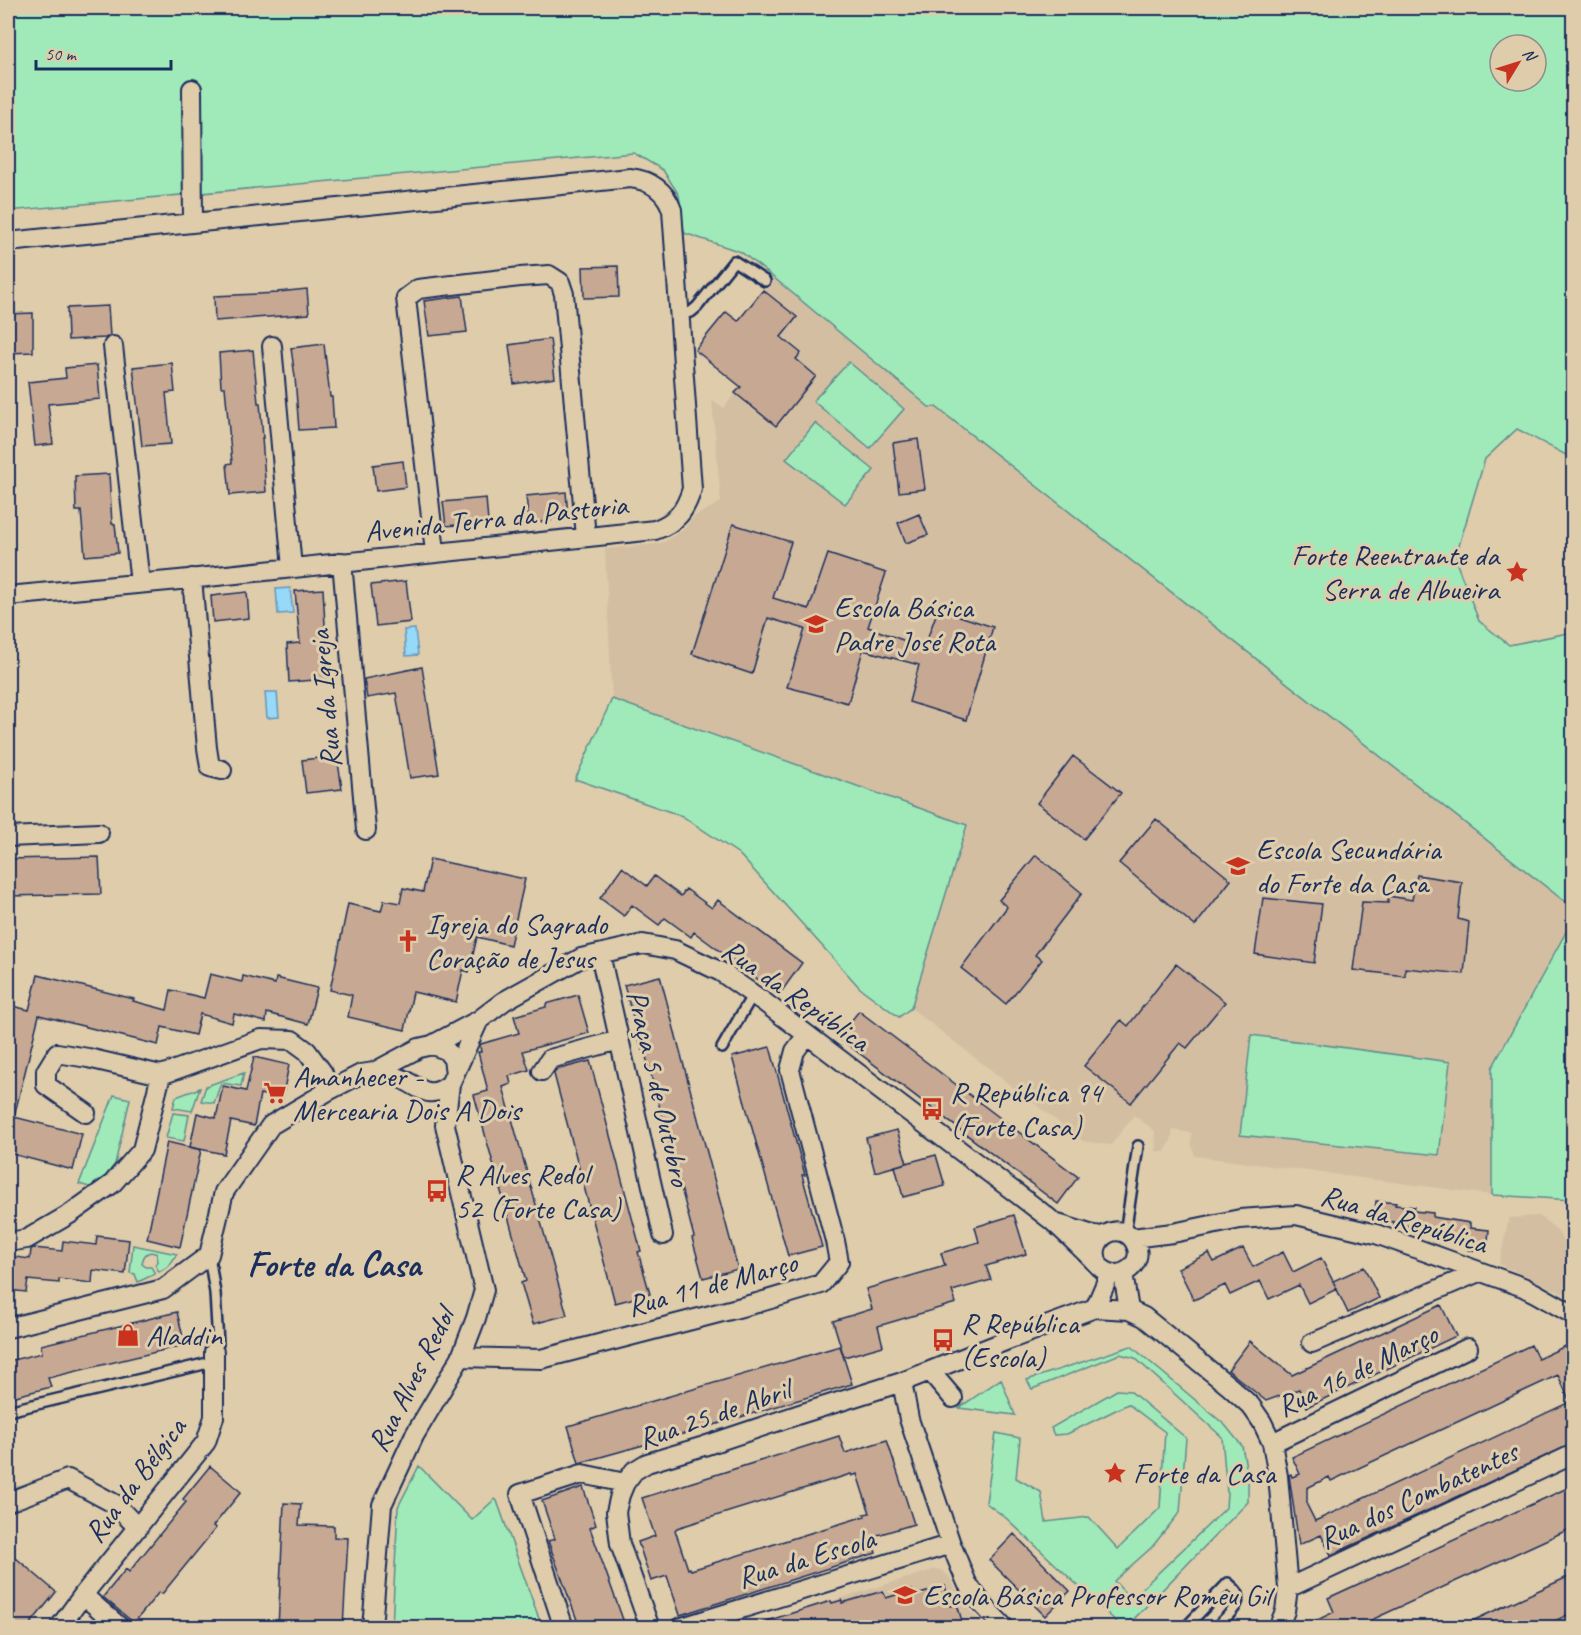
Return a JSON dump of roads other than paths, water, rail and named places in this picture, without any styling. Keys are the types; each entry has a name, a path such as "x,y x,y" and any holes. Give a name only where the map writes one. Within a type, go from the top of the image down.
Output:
{"street":[{"path":"8,242 193,223 192,89"},
{"name":"Avenida Terra da Pastoria","path":"8,596 655,530 678,517 687,503 692,489 672,210 670,202 650,183 630,178 193,223"},
{"path":"435,552 406,298 418,289 520,277 549,275 560,282 564,294 586,537"},
{"path":"113,346 140,584"},
{"path":"272,346 292,568"},
{"name":"Rua da Igreja","path":"342,562 366,830"},
{"path":"192,579 207,748 210,767 222,770"},
{"path":"8,837 99,833"},
{"name":"Rua da República","path":"209,1255 224,1192 271,1125 361,1074 374,1072 479,1020 504,1001 582,958 643,944 675,950 721,972 1053,1222"},
{"name":"Praça 5 de Outubro","path":"600,954 663,1235"},
{"name":"Rua da República","path":"452,1079 479,1020"},
{"name":"Rua 11 de Março","path":"461,1357 541,1359 758,1303 821,1284 839,1262 790,1070 795,1051 807,1035"},
{"path":"86,1113 46,1086 46,1071 57,1053 161,1075 261,1039 292,1040 307,1051 323,1073 328,1091"},
{"path":"542,1071 550,1059 619,1040"},
{"path":"374,1072 401,1078 419,1089 432,1093 441,1091 452,1079 453,1059 446,1050 425,1047 409,1059 406,1066 409,1077 419,1089"},
{"path":"8,1242 27,1239 70,1214 112,1184 142,1150 161,1075"},
{"name":"Rua Alves Redol","path":"372,1628 382,1505 414,1436 461,1357 484,1290 445,1125 452,1079"},
{"name":"Rua Alves Redol","path":"419,1089 445,1125"},
{"name":"Rua da República","path":"1129,1236 1173,1233 1239,1219 1296,1215 1376,1234 1535,1293 1574,1315"},
{"path":"1053,1222 1103,1236"},
{"path":"1053,1222 1111,1271 1129,1270 1137,1258 1138,1251 1129,1236 1114,1232 1103,1236 1098,1241 1095,1254 1111,1271 1129,1310"},
{"name":"Rua da República","path":"1137,1258 1173,1233"},
{"path":"8,1328 163,1289 209,1255"},
{"path":"1111,1271 1095,1308 1129,1310 1144,1317 1251,1406 1272,1443 1278,1476 1288,1588 1285,1611 1278,1628"},
{"path":"1312,1343 1479,1272"},
{"name":"Rua 25 de Abril","path":"650,1628 620,1544 618,1532 616,1512 620,1495 625,1483 634,1472 647,1463 902,1382 1095,1308"},
{"name":"Rua 16 de Março","path":"1272,1443 1467,1348"},
{"name":"Rua da Bélgica","path":"59,1628 206,1442 214,1417 214,1352"},
{"path":"930,1371 953,1398"},
{"path":"902,1382 909,1419 951,1544 967,1582 982,1604 1005,1628"},
{"name":"Rua dos Combatentes","path":"1288,1588 1574,1454"},
{"path":"564,1628 520,1494 582,1474 625,1483"},
{"path":"8,1502 68,1479 115,1504 138,1528"},
{"name":"Rua da Escola","path":"679,1628 951,1544"},
{"path":"83,1595 121,1628"}],"lane":[{"path":"680,315 697,307 734,261 765,281"},
{"path":"722,1048 753,994"},
{"path":"1129,1236 1138,1146"},
{"path":"8,1411 208,1363 218,1344 215,1293 209,1255"},
{"path":"1185,1628 1228,1583 1237,1592 1236,1606 1215,1628"}],"water":[{"path":"290,588 293,613 278,614 276,589"},
{"path":"415,629 418,655 406,656 404,630"},
{"path":"265,692 277,692 279,717 267,718"}],"place":[{"name":"Forte Reentrante da Serra de Albueira","path":"1517,572"},
{"name":"Escola Básica Padre José Rota","path":"816,624"},
{"name":"Escola Secundária do Forte da Casa","path":"1238,866"},
{"name":"Igreja do Sagrado Coração de Jesus","path":"408,941"},
{"name":"Amanhecer - Mercearia Dois A Dois","path":"275,1093"},
{"name":"R República 94 (Forte Casa)","path":"932,1109"},
{"name":"R Alves Redol 52 (Forte Casa)","path":"437,1191"},
{"name":"Aladdin","path":"128,1335"},
{"name":"R República (Escola)","path":"943,1340"},
{"name":"Forte da Casa","path":"1115,1473"},
{"name":"Escola Básica Professor Romeu Gil","path":"905,1595"}],"district":[{"name":"Forte da Casa","path":"334,1263"}]}
